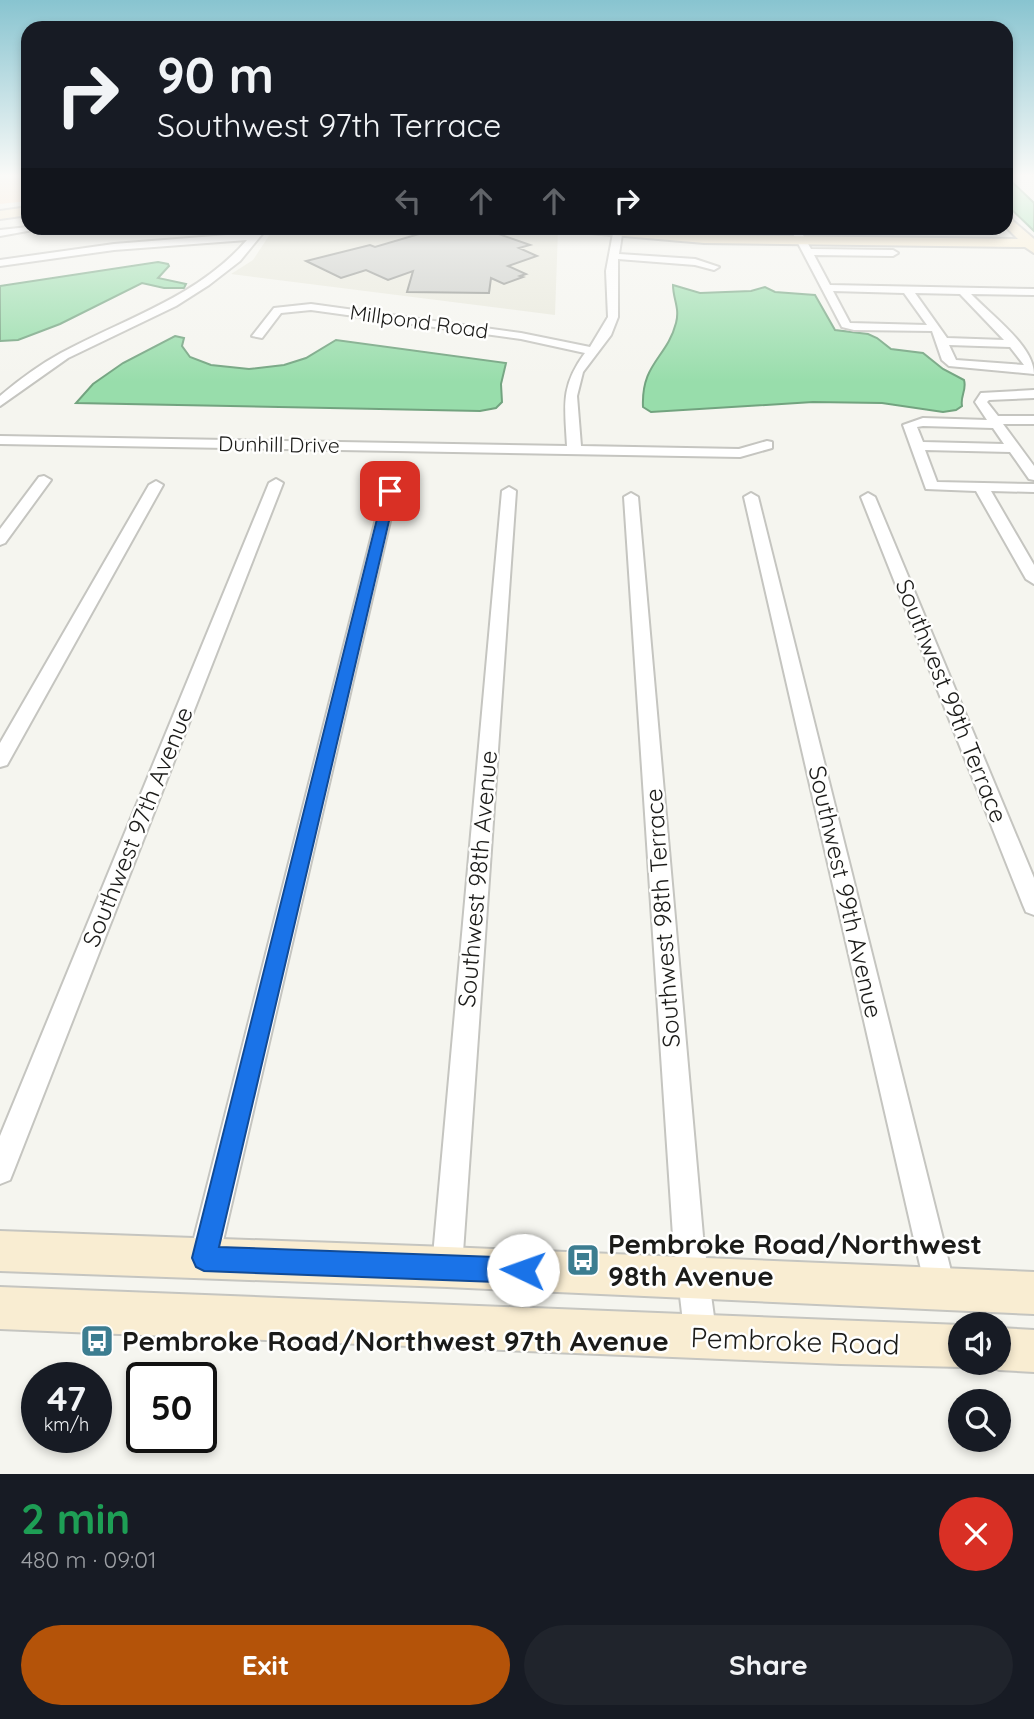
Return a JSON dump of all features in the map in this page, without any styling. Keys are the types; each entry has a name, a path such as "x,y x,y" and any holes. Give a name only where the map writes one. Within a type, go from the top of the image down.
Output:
{"main road":[{"path":"1026,244 1031,263"},
{"path":"0,1251 940,1287 1034,1293"},
{"name":"Pembroke Road","path":"0,1308 449,1325 701,1339 948,1346"},
{"path":"1011,1350 1034,1351"}],"street":[{"path":"0,263 152,244"},
{"path":"0,401 74,350 204,285 241,256 250,244"},
{"path":"574,450 572,396 576,372 605,335 613,317 612,256 615,244"},
{"path":"804,244 828,288 842,322 846,325 934,328"},
{"path":"832,244 892,253"},
{"path":"612,256 695,262 714,267"},
{"path":"828,288 1034,292"},
{"path":"907,289 934,328 948,360 953,363 1034,369"},
{"path":"963,290 975,307 993,321 1034,369"},
{"name":"Millpond Road","path":"258,336 278,310 311,307 521,336 591,351"},
{"path":"941,341 1014,344"},
{"path":"0,382 25,382"},
{"path":"1034,394 982,398 1034,476"},
{"path":"1034,420 923,422 910,425 930,486 1034,488"},
{"name":"Dunhill Drive","path":"0,440 740,453 767,445"},
{"path":"916,446 1014,448"},
{"path":"0,540 44,480"},
{"name":"Southwest 97th Avenue","path":"0,1170 276,483"},
{"path":"0,760 156,485"},
{"path":"981,487 1034,579"},
{"path":"204,1258 390,491"},
{"name":"Southwest 98th Avenue","path":"447,1267 509,491"},
{"name":"Southwest 98th Terrace","path":"631,497 688,1236 701,1339"},
{"name":"Southwest 99th Avenue","path":"751,497 940,1287"},
{"name":"Southwest 99th Terrace","path":"869,497 1034,905"}],"shaded area":[{"path":"264,244 558,244 555,315 231,274 253,260"},
{"path":"158,262 169,266 158,278 186,284 184,288 164,288 142,283 60,324 18,340 0,341 0,286"},
{"path":"673,285 700,293 751,291 765,287 775,292 815,295 835,330 868,334 891,349 923,353 943,369 964,380 962,406 943,412 882,403 813,402 651,412 643,407 643,392 650,370 667,345 676,323"},
{"path":"175,336 184,338 182,346 190,357 211,365 249,369 284,365 306,358 336,340 506,363 501,384 502,402 496,408 480,411 76,403 93,384 123,363"}],"building":[{"path":"386,244 527,244 530,245 519,248 537,256 508,266 526,274 520,276 523,277 504,284 491,278 489,293 407,292 413,271 388,280 366,270 341,278 306,261 370,245 375,247"}],"place":[{"name":"Pembroke Road/Northwest 98th Avenue","path":"583,1260"},
{"name":"Pembroke Road/Northwest 97th Avenue","path":"97,1341"}],"route":[{"path":"390,491 204,1258 523,1270"}]}
